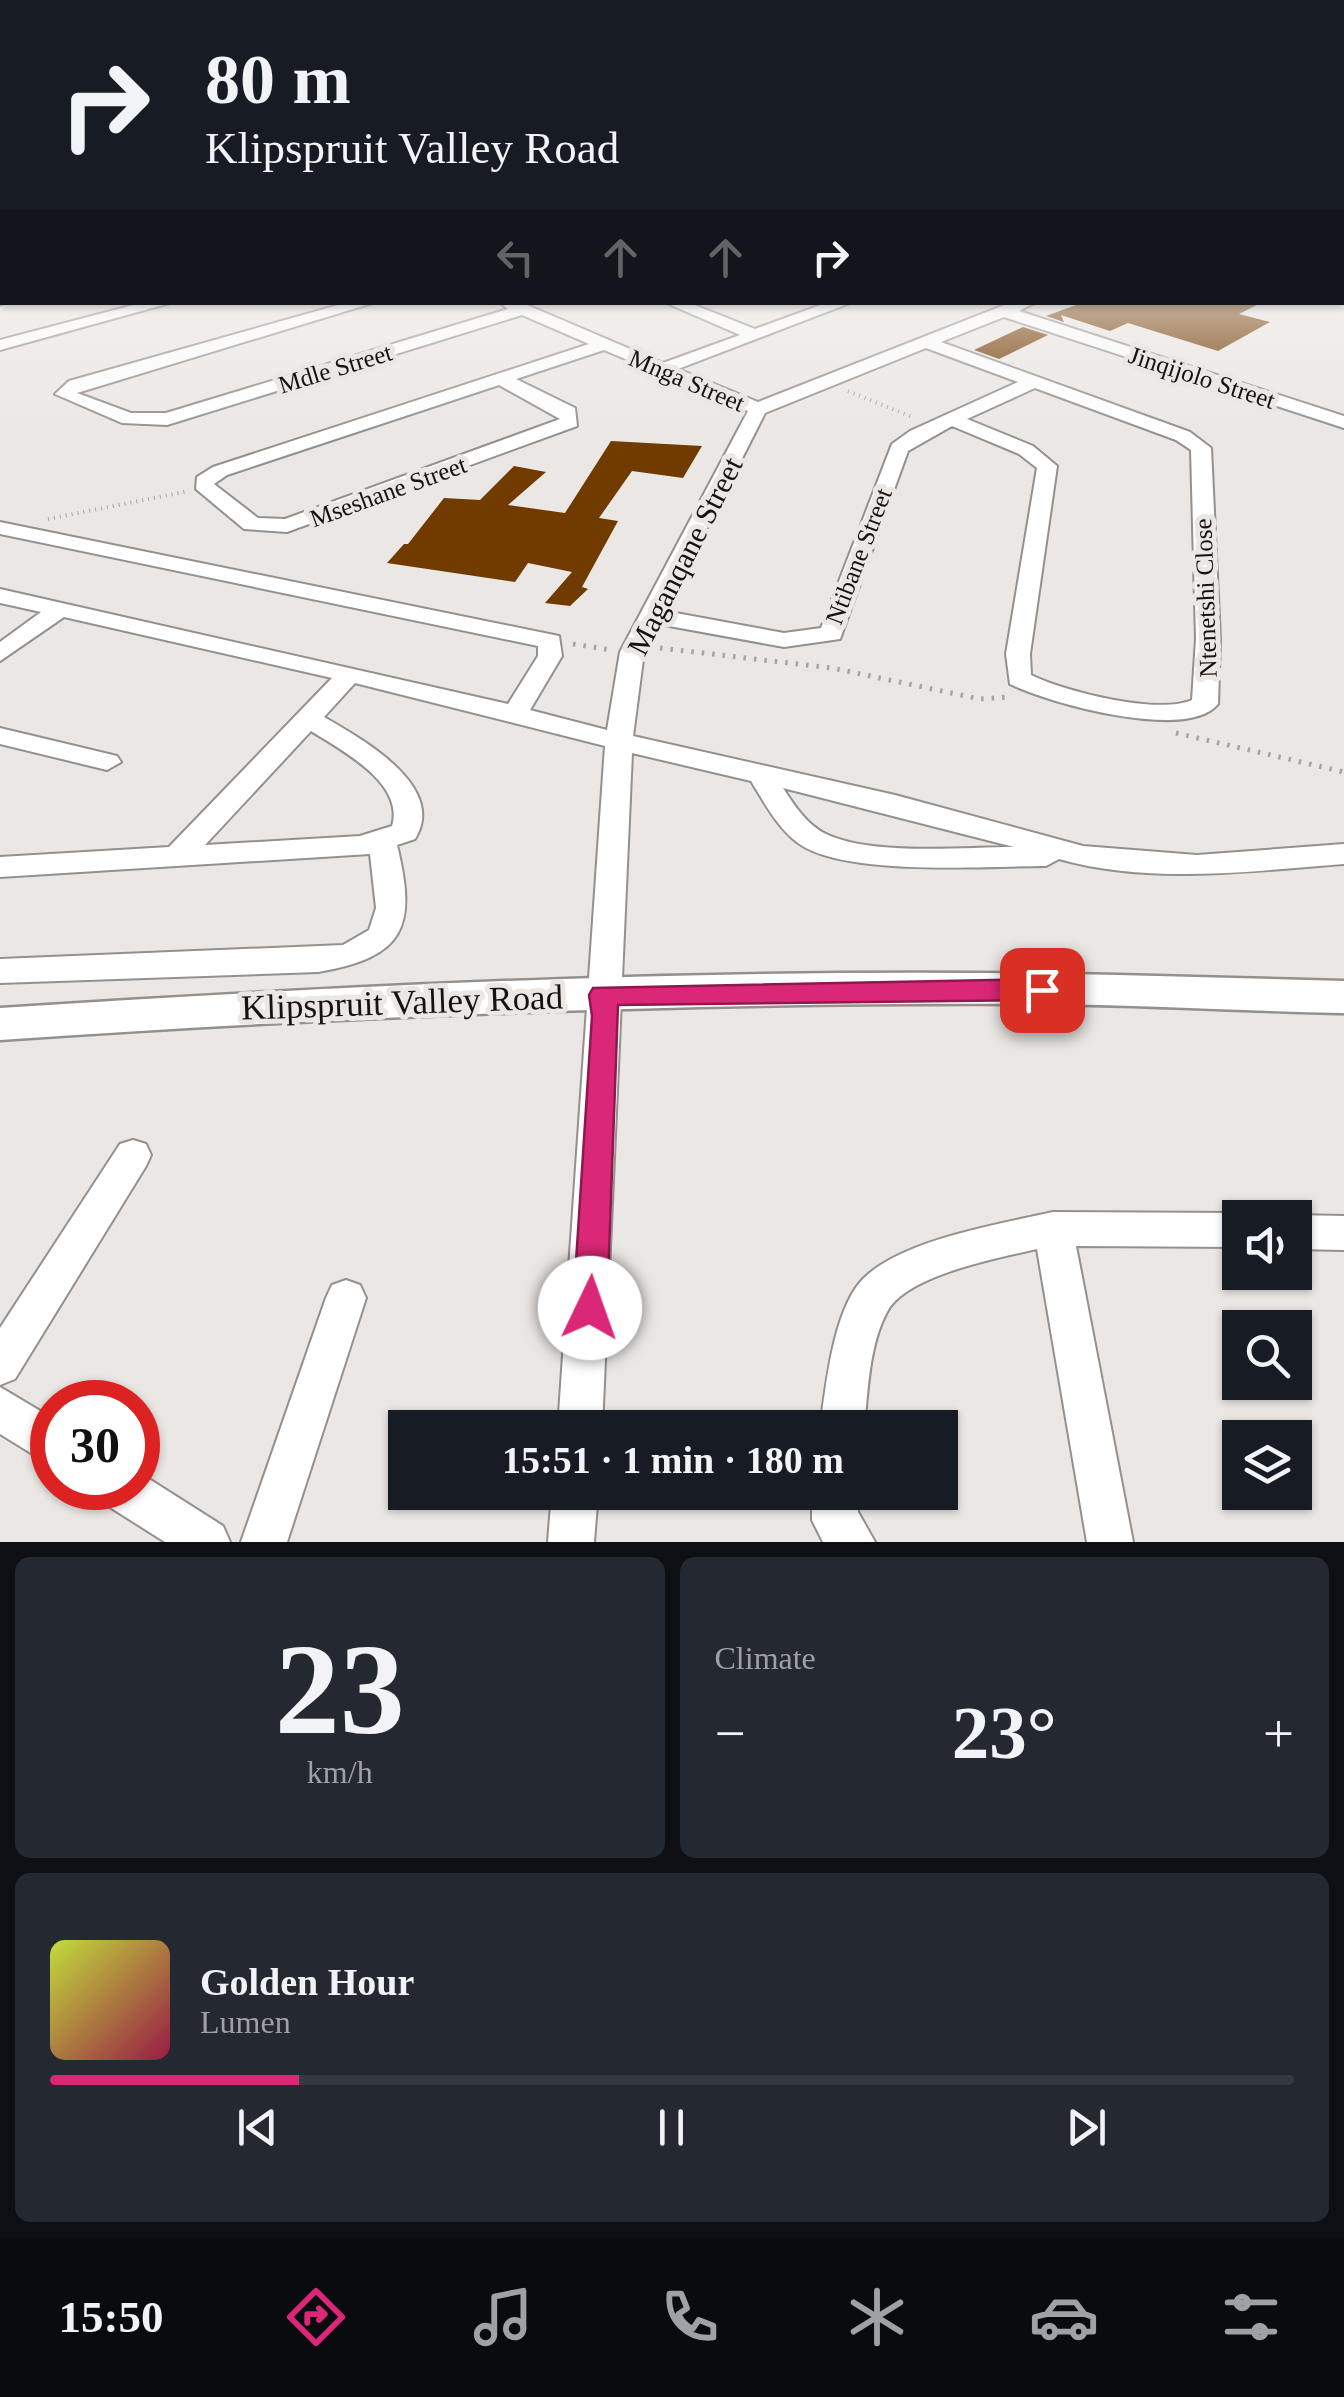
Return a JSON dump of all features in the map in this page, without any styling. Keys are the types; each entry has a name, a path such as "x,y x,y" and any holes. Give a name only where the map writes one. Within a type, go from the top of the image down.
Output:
{"street":[{"path":"0,345 154,305"},
{"name":"Mdle Street","path":"357,305 75,385 64,392 70,399 122,418 172,418 514,306"},
{"path":"680,305 755,335"},
{"path":"662,369 832,305"},
{"path":"758,409 1021,305"},
{"name":"Mnga Street","path":"514,306 758,409"},
{"name":"Jinqijolo Street","path":"1004,312 1344,422"},
{"name":"Ntenetshi Close","path":"927,342 1183,436 1200,448 1208,639 1207,700 1201,708 1160,713 1036,688 1019,679 1018,654 1047,466 1026,450 943,423"},
{"path":"206,488 205,479 220,471 602,344"},
{"name":"Mseshane Street","path":"206,488 252,524 287,526 570,422 568,412 500,378"},
{"name":"Ntibane Street","path":"648,615 791,641 830,634 899,448 943,423 1034,382"},
{"name":"Maganqane Street","path":"581,1410 620,742 634,648 758,409"},
{"path":"0,504 12,530 550,642 550,656 515,713"},
{"path":"0,596 515,713 1082,856"},
{"path":"0,654 59,610"},
{"path":"177,857 348,676"},
{"path":"0,867 382,842 405,832 410,824 410,811 399,788 360,750 306,718"},
{"path":"0,736 107,762"},
{"path":"760,774 803,832 832,846 936,856 1082,856 1197,865 1344,854"},
{"path":"0,971 318,960 361,954 382,934 393,907 393,887 382,842"},
{"name":"Klipspruit Valley Road","path":"0,1037 604,1006 1042,990 1344,997"},
{"name":"Klipspruit Valley Road","path":"0,1024 282,1006 1121,1004 1344,1009"},
{"path":"0,1364 133,1154"},
{"path":"1053,1229 1110,1542"},
{"path":"844,1410 850,1368 866,1310 885,1283 924,1263 1053,1229 1222,1230"},
{"path":"1312,1232 1344,1233"},
{"path":"264,1542 346,1298"},
{"path":"0,1408 30,1429"},
{"path":"156,1510 206,1542"},
{"path":"571,1542 574,1510"},
{"path":"835,1510 835,1520 852,1542"}],"path":[{"path":"826,382 943,423"},
{"path":"12,530 54,516 206,488"},
{"path":"550,642 832,668 980,699 1016,698"},
{"path":"1173,732 1344,772"}],"building":[{"path":"1076,305 1257,305 1239,314 1270,322 1218,351 1128,323 1110,331 1061,315 1064,322 1046,316"},
{"path":"1023,327 1048,335 999,359 974,350"},
{"path":"611,441 702,446 683,478 632,471 599,518 618,521 582,587 588,589 570,606 545,603 572,572 528,563 515,582 387,563 408,544 444,498 480,500 514,466 546,472 508,505 565,513"}],"route":[{"path":"590,1308 606,1016 603,995 1042,990"}]}
